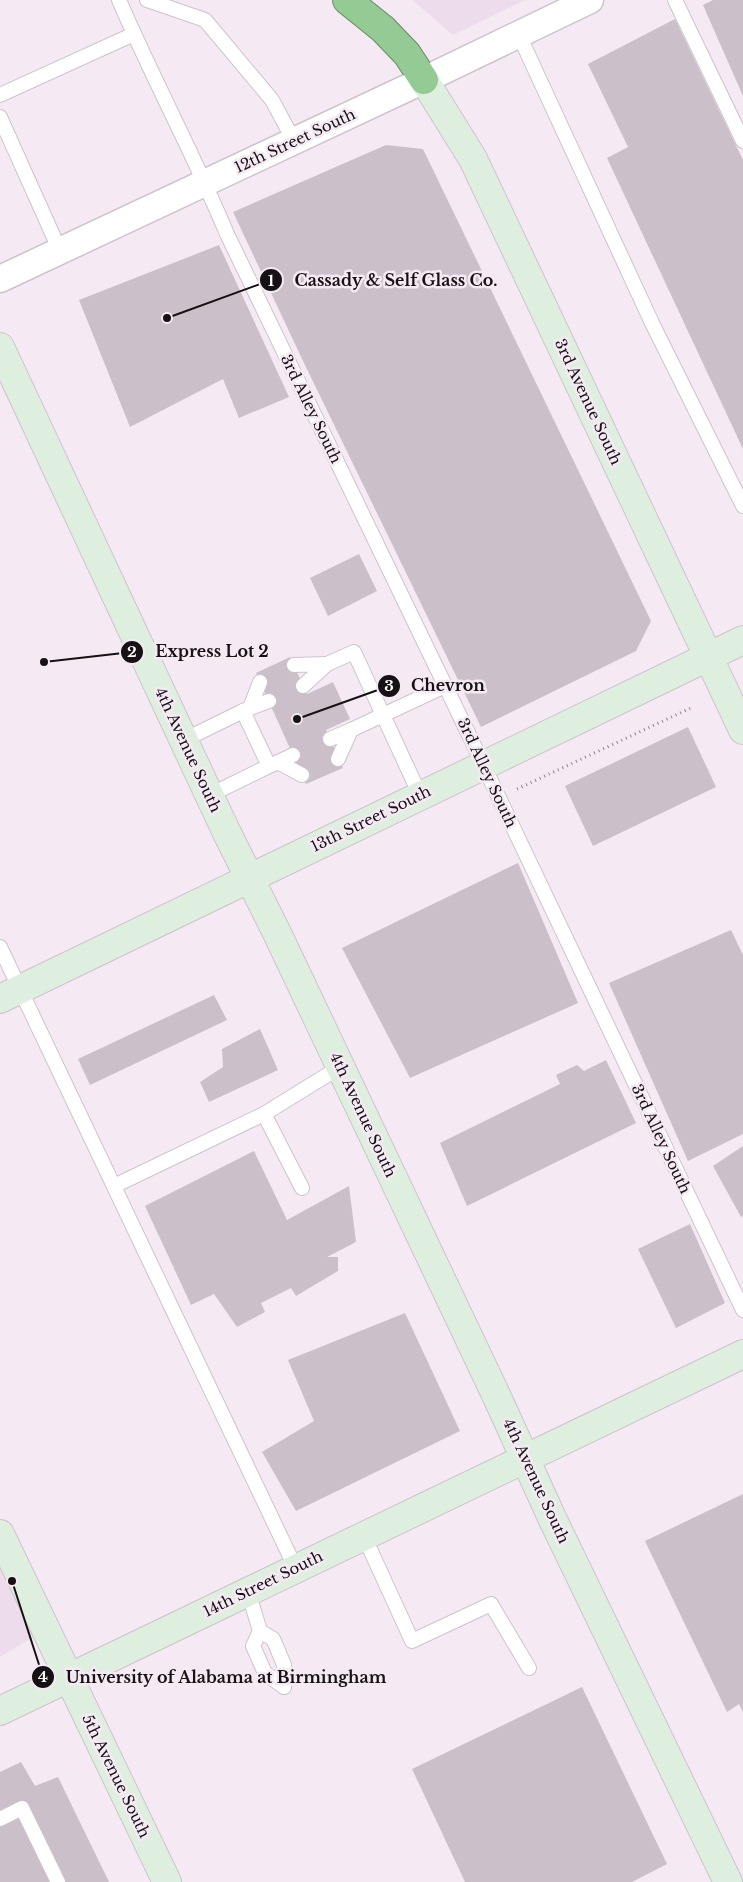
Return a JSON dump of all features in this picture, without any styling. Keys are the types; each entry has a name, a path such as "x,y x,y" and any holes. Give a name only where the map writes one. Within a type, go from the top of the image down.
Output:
{"highway":[{"path":"347,0 383,29 407,54 424,80"}],"street":[{"name":"12th Street South","path":"0,279 590,0"},
{"name":"3rd Avenue South","path":"424,80 473,158 743,730"},
{"name":"4th Avenue South","path":"0,347 184,740 525,1458 560,1536 728,1882"},
{"name":"13th Street South","path":"10,994 743,640"},
{"name":"14th Street South","path":"0,1710 743,1354"},
{"name":"5th Avenue South","path":"0,1534 167,1882"}],"lane":[{"name":"3rd Alley South","path":"119,0 206,182 227,234 743,1310"},
{"path":"147,0 205,20 272,100 294,141"},
{"path":"675,0 743,141"},
{"path":"0,95 134,34"},
{"path":"519,35 652,323 743,506"},
{"path":"0,117 60,251"},
{"path":"303,686 327,664 354,652 420,795"},
{"path":"294,665 327,664"},
{"path":"247,710 260,682"},
{"path":"330,739 384,716 445,686"},
{"path":"184,740 268,701"},
{"path":"247,710 274,764 302,775"},
{"path":"338,759 351,730"},
{"path":"210,795 293,756"},
{"path":"0,947 10,994 114,1186 296,1569"},
{"path":"114,1186 264,1114 340,1067"},
{"path":"264,1114 302,1188"},
{"path":"364,1536 412,1641 491,1604 529,1668"},
{"path":"248,1592 260,1631"},
{"path":"0,1819 22,1808 58,1882"}],"path":[{"path":"499,798 693,707"}],"shaded area":[{"path":"412,0 525,0 453,35"},
{"path":"0,1533 46,1629 0,1657"}],"building":[{"path":"713,0 743,0 743,96 703,5"},
{"path":"675,19 743,160 743,449 607,158 628,147 588,64"},
{"path":"386,145 423,149 651,621 636,651 481,727 303,361 233,212"},
{"path":"219,245 289,397 239,418 223,379 130,427 79,300"},
{"path":"359,554 377,591 328,616 310,578"},
{"path":"290,657 307,694 333,682 350,719 326,730 343,768 306,784 256,673"},
{"path":"688,727 716,787 593,846 565,786"},
{"path":"518,863 578,1003 410,1078 342,948"},
{"path":"731,930 743,955 743,1134 688,1161 609,983"},
{"path":"214,995 227,1020 90,1085 78,1059"},
{"path":"260,1029 278,1070 209,1102 200,1082 223,1067 222,1049"},
{"path":"606,1060 636,1123 467,1206 440,1143 560,1084 556,1075 577,1065 584,1071"},
{"path":"743,1146 743,1216 741,1217 713,1166"},
{"path":"254,1151 287,1220 349,1186 356,1242 327,1257 338,1257 338,1271 296,1296 291,1288 261,1303 265,1312 237,1327 214,1294 191,1305 145,1206"},
{"path":"690,1224 725,1303 676,1328 638,1249"},
{"path":"405,1313 460,1431 296,1511 262,1452 314,1421 288,1360"},
{"path":"743,1494 743,1712 739,1704 727,1712 645,1541"},
{"path":"582,1687 667,1864 632,1882 465,1882 412,1769"},
{"path":"21,1762 35,1786 58,1777 109,1882 0,1882 0,1772"}],"place":[{"name":"Cassady & Self Glass Co.","path":"167,318"},
{"name":"Express Lot 2","path":"44,662"},
{"name":"Chevron","path":"297,719"},
{"name":"University of Alabama at Birmingham","path":"12,1581"}]}
